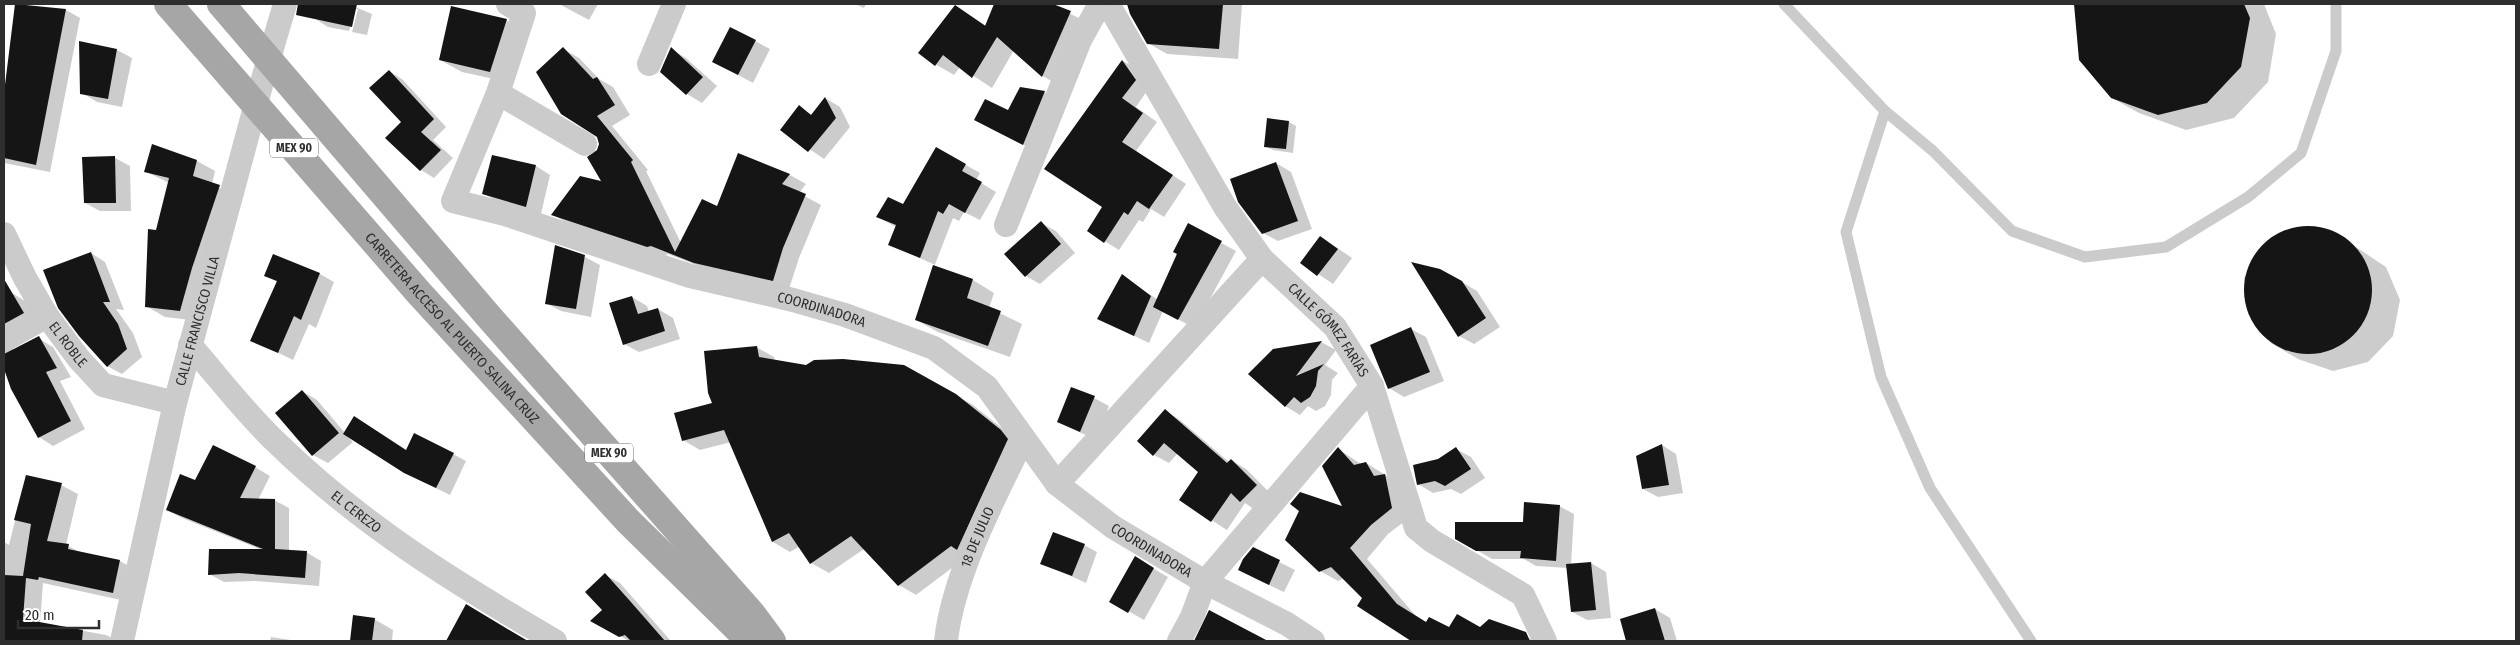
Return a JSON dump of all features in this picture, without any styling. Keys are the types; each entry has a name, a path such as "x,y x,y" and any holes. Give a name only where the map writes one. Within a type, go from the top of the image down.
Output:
{"main road":[{"name":"CARRETERA ACCESO AL PUERTO SALINA CRUZ","path":"168,4 419,293 628,521 750,641"},
{"name":"MEX 90","path":"221,4 446,265 752,614 772,641"}],"street":[{"name":"CALLE FRANCISCO VILLA","path":"122,641 175,403 260,89 285,4"},
{"name":"COORDINADORA","path":"508,4 524,13 498,92 452,201 505,214 690,276 793,300 845,315 934,348 987,387 1057,484 1113,527 1205,582 1287,624 1313,641"},
{"path":"649,64 674,4"},
{"path":"1006,225 1080,40 1100,4"},
{"name":"CALLE GÓMEZ FARÍAS","path":"1108,4 1224,207 1262,259 1335,327 1372,386 1416,528 1432,541 1523,595 1545,641"},
{"path":"498,92 585,144"},
{"name":"EL ROBLE","path":"4,234 25,278 47,316 79,360 103,385 175,403"},
{"path":"1057,484 1262,259"},
{"path":"4,340 47,316"},
{"name":"EL CEREZO","path":"190,345 277,444 355,512 464,588 555,641"},
{"path":"1179,641 1192,617 1205,582 1372,386"},
{"name":"18 DE JULIO","path":"946,641 949,617 961,580 994,499 1023,439"}],"lane":[{"path":"1784,4 1885,111 1933,151 2012,231 2085,257 2166,247 2248,196 2301,153 2336,51 2336,4"},
{"path":"1885,111 1846,232 1881,377 1930,488 2031,641"}],"building":[{"path":"15,4 66,9 36,165 4,158 4,93"},
{"path":"298,4 357,4 352,27 296,15"},
{"path":"994,4 1053,4 1071,11 1042,77 997,37 972,78 943,55 935,66 918,53 955,5 985,26"},
{"path":"1127,4 1223,4 1219,49 1147,44 1130,14"},
{"path":"2074,4 2244,4 2250,18 2241,67 2207,103 2158,115 2111,98 2079,60"},
{"path":"451,6 507,19 490,72 439,60"},
{"path":"730,27 756,40 738,75 712,62"},
{"path":"79,41 117,49 108,99 80,94"},
{"path":"563,47 593,79 597,77 615,105 597,116 633,160 631,162 675,252 702,199 717,206 738,153 790,174 782,184 806,194 783,248 773,281 694,263 651,246 647,247 551,215 580,176 601,181 587,157 597,150 599,144 597,137 561,114 536,72"},
{"path":"671,47 703,77 686,95 660,72"},
{"path":"1122,60 1136,80 1122,98 1143,113 1122,142 1173,175 1149,209 1137,201 1128,215 1124,212 1104,243 1087,231 1102,207 1044,169"},
{"path":"389,70 434,119 421,132 441,150 420,171 385,138 401,122 369,88"},
{"path":"1020,87 1045,91 1023,145 974,120 985,99 1008,110"},
{"path":"825,97 836,118 808,152 780,130 799,105 811,115"},
{"path":"1267,118 1289,121 1286,149 1264,147"},
{"path":"152,144 197,160 193,176 220,185 192,268 180,311 145,307 148,229 156,230 169,178 144,172"},
{"path":"936,147 966,164 962,171 982,182 965,213 949,204 943,214 938,211 920,258 888,245 896,225 876,217 888,197 903,204"},
{"path":"492,155 536,165 526,207 482,194"},
{"path":"115,156 116,203 84,203 82,157"},
{"path":"1276,162 1298,221 1262,234 1238,202 1230,179"},
{"path":"1041,221 1061,244 1025,277 1004,254"},
{"path":"1188,223 1222,241 1178,320 1153,307 1177,254 1173,252"},
{"path":"2308,226 2321,227 2333,231 2353,245 2367,265 2371,277 2371,303 2367,315 2353,335 2333,349 2321,353 2308,354 2295,353 2283,349 2263,335 2249,315 2245,303 2244,290 2245,277 2249,265 2263,245 2283,231 2295,227"},
{"path":"1320,236 1338,249 1317,276 1300,263"},
{"path":"555,245 585,255 576,309 545,304"},
{"path":"91,252 110,302 103,302 118,324 127,349 107,367 79,336 58,308 43,270"},
{"path":"273,254 320,273 301,320 294,316 278,353 250,341 277,281 264,276"},
{"path":"1411,262 1440,269 1462,281 1486,318 1458,337"},
{"path":"933,265 973,279 967,298 1001,311 988,346 915,320"},
{"path":"1122,274 1151,296 1134,336 1097,319"},
{"path":"4,279 24,313 4,324"},
{"path":"632,296 638,314 658,308 665,331 623,345 609,303"},
{"path":"1411,327 1430,372 1388,389 1370,345"},
{"path":"39,336 57,368 46,372 71,421 38,438 11,389 4,369 4,354"},
{"path":"1322,341 1296,376 1324,364 1318,371 1316,386 1310,397 1301,403 1294,397 1285,407 1248,374 1273,349"},
{"path":"757,346 759,357 806,365 814,360 843,359 904,365 956,394 1001,430 1008,439 957,550 951,546 898,586 851,536 810,564 789,533 772,542 724,430 682,441 674,413 712,403 708,393 704,351"},
{"path":"1071,387 1095,396 1080,432 1057,422"},
{"path":"302,390 339,433 312,456 275,413"},
{"path":"1165,409 1227,463 1231,459 1257,485 1240,502 1231,493 1211,522 1179,500 1198,472 1164,443 1153,456 1137,441"},
{"path":"354,416 406,450 414,433 454,453 436,488 404,473 343,434"},
{"path":"1662,444 1669,485 1642,489 1636,456"},
{"path":"213,445 256,466 240,498 275,499 275,549 307,551 305,578 239,573 208,575 209,549 263,549 166,510 180,474 195,480"},
{"path":"1338,447 1354,465 1366,462 1374,476 1385,474 1392,508 1371,525 1350,548 1397,604 1426,622 1429,617 1449,627 1457,614 1480,627 1489,619 1526,632 1530,641 1411,641 1357,606 1362,598 1331,567 1319,572 1285,540 1299,511 1290,504 1300,492 1342,506 1322,466"},
{"path":"1456,447 1471,469 1445,486 1435,481 1417,485 1413,465 1438,459"},
{"path":"26,475 62,483 47,541 69,544 68,549 120,560 113,593 39,577 38,580 26,578 23,619 83,630 82,641 4,641 4,575 23,576 31,524 14,520"},
{"path":"1524,502 1560,505 1556,561 1520,558 1521,551 1476,551 1455,539 1455,522 1523,522"},
{"path":"1053,532 1085,544 1072,576 1040,564"},
{"path":"1253,547 1280,560 1269,585 1238,570 1243,559"},
{"path":"1135,556 1154,568 1128,613 1109,602"},
{"path":"1591,562 1596,610 1571,612 1566,564"},
{"path":"605,573 665,641 631,641 625,635 619,637 590,621 602,610 585,592"},
{"path":"466,604 511,631 528,641 446,641"},
{"path":"1655,608 1665,641 1626,641 1620,619"},
{"path":"1209,610 1268,641 1194,641"},
{"path":"353,615 375,618 372,641 350,641"}]}
